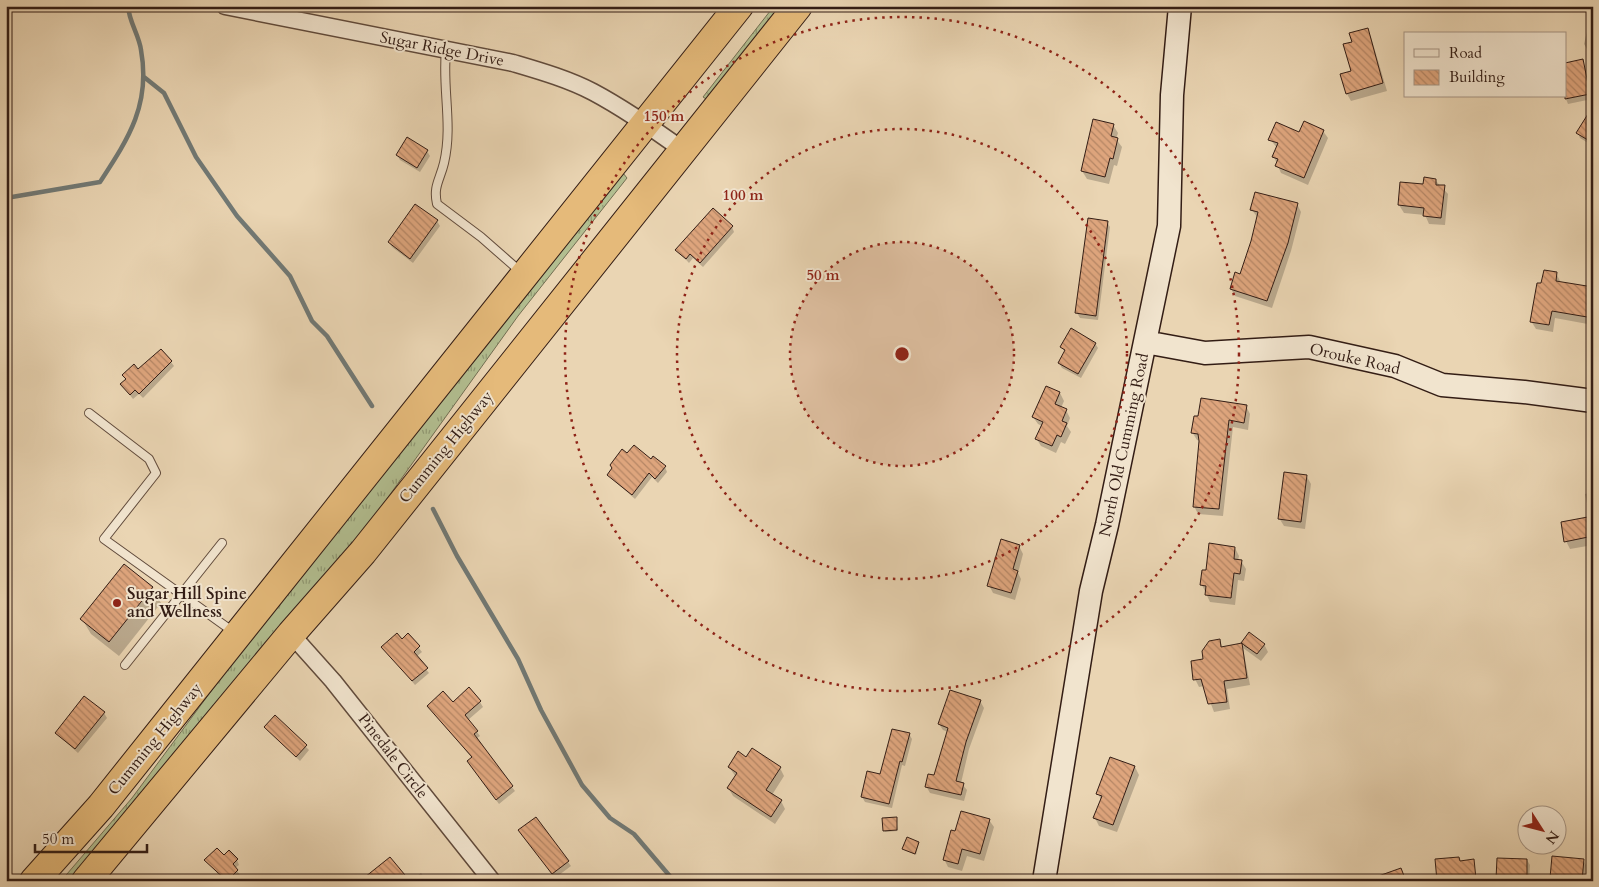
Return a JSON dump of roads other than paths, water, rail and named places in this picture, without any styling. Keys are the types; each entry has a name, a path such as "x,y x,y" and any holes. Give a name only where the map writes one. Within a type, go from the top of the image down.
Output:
{"highway":[{"name":"Cumming Highway","path":"34,881 101,806 647,124 739,6"},
{"name":"Cumming Highway","path":"86,881 291,634 363,552 798,6"}],"street":[{"name":"Sugar Ridge Drive","path":"225,6 513,63 551,75 592,91 647,124 684,151"},
{"name":"North Old Cumming Road","path":"1044,881 1091,591 1107,525 1169,226 1172,95 1180,6"},
{"name":"Orouke Road","path":"1145,342 1204,354 1309,347 1396,366 1442,385 1524,392 1593,401"},
{"name":"Pinedale Circle","path":"291,634 333,681 492,881"}],"lane":[{"path":"446,50 444,66 449,128 444,163 434,190 437,204 481,237 525,276"},
{"path":"89,413 149,459 156,472 104,540 238,635"},
{"path":"125,666 222,543"}],"waterway":[{"path":"6,198 100,182 120,151 135,120 143,88 141,50 128,6"},
{"path":"144,77 164,93 196,157 237,216 290,276 312,321 327,336 372,406"},
{"path":"433,509 457,556 518,659 541,710 582,785 610,818 634,834 674,881"}],"place":[{"name":"Sugar Hill Spine and Wellness","path":"117,603"}]}
